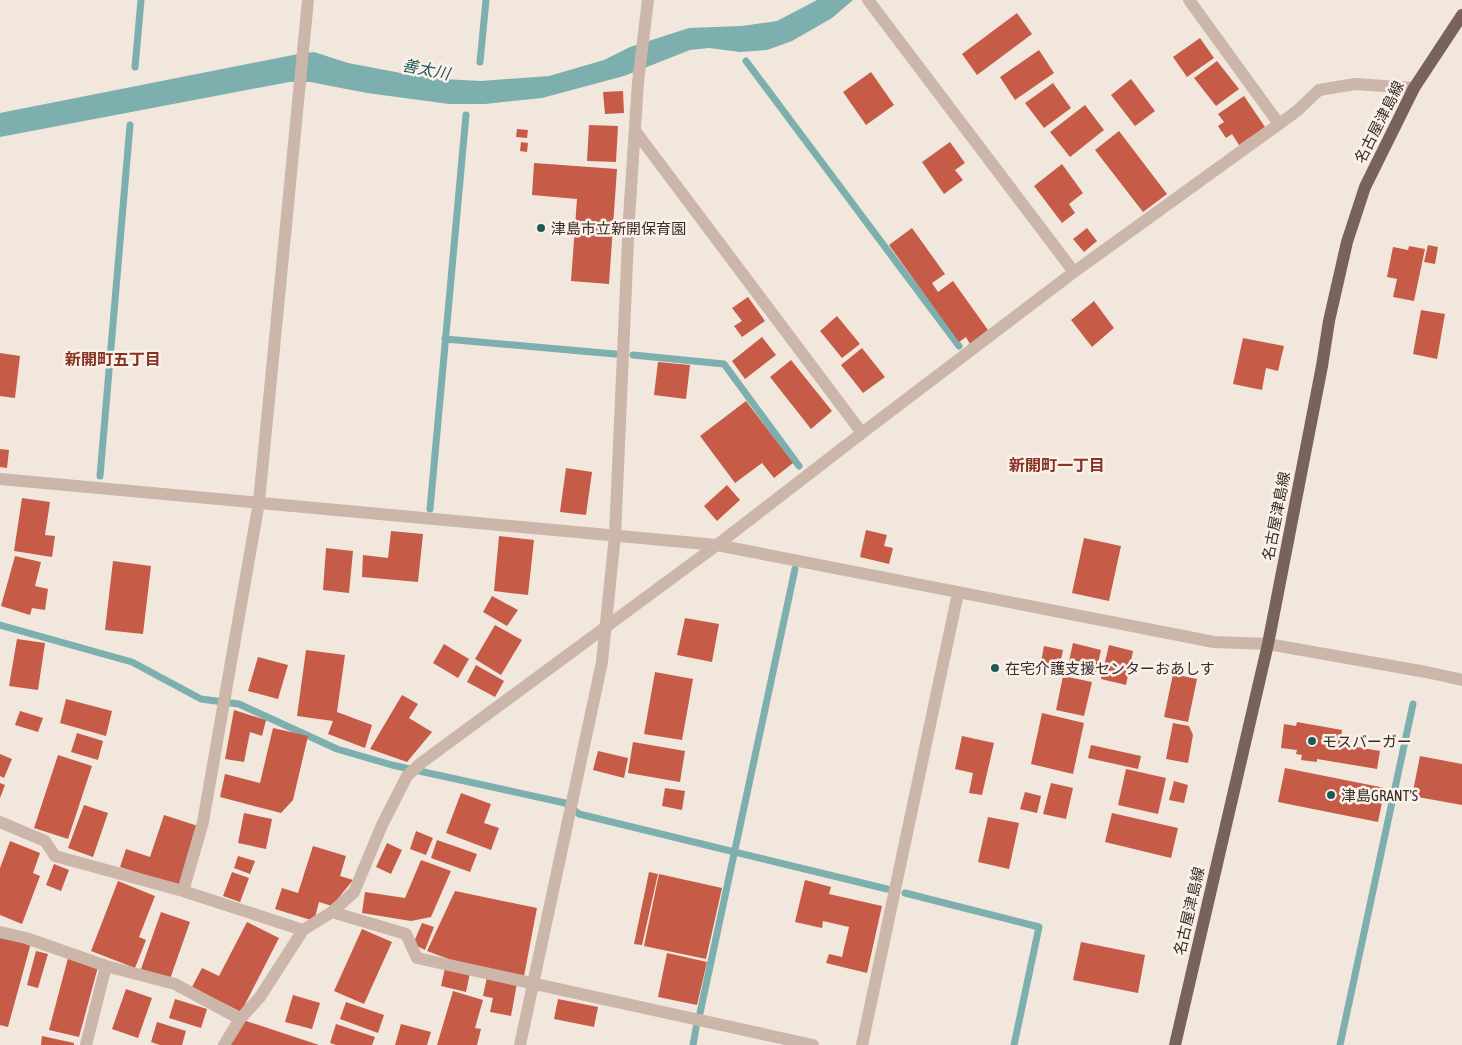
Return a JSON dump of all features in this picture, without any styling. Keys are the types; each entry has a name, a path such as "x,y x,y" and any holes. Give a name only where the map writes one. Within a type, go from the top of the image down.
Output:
{"main road":[{"name":"名古屋津島線","path":"1175,1045 1268,644 1329,321 1347,242 1372,170 1414,88 1462,15"}],"street":[{"path":"183,891 203,822 260,502 308,0"},
{"path":"520,1045 571,814 602,662 615,535 622,351 638,82 648,0"},
{"path":"868,0 1074,272"},
{"path":"1189,0 1279,124"},
{"path":"224,1045 240,1019 260,997 302,930 332,912 354,892 382,825 407,776 421,763 718,545 1074,272 1279,124 1319,90 1355,84 1414,88"},
{"path":"636,132 862,433"},
{"path":"0,479 718,545 1214,642 1268,644 1462,680"},
{"path":"862,1045 958,593"},
{"path":"0,822 44,841 55,856 183,891 302,930"},
{"path":"332,912 406,934 417,958 813,1045"},
{"path":"0,932 26,938 106,966 175,984 240,1019"},
{"path":"86,1045 106,966"}],"water":[{"path":"817,0 853,0 832,18 792,41 767,50 740,52 709,48 690,50 624,76 542,98 485,104 449,104 367,93 310,82 289,82 0,137 0,113 293,55 314,52 348,63 442,79 481,81 549,76 604,60 630,47 689,28 742,26 777,21"}],"building":[{"path":"1017,13 1032,34 977,75 962,54"},
{"path":"1200,38 1214,58 1187,77 1173,57"},
{"path":"1039,50 1054,73 1015,100 1000,77"},
{"path":"1217,61 1239,89 1216,106 1194,78"},
{"path":"871,72 894,105 866,125 843,92"},
{"path":"1131,79 1155,111 1135,126 1111,95"},
{"path":"1053,83 1071,108 1044,128 1025,103"},
{"path":"623,91 624,113 605,114 603,92"},
{"path":"1244,96 1265,127 1239,145 1232,134 1226,138 1218,126 1224,122 1218,114"},
{"path":"1085,105 1104,130 1070,157 1050,132"},
{"path":"589,125 618,126 616,162 587,161"},
{"path":"517,129 528,130 527,138 516,137"},
{"path":"1119,131 1167,194 1143,212 1095,150"},
{"path":"521,142 528,143 527,152 520,151"},
{"path":"950,142 965,163 955,170 963,180 944,194 922,162"},
{"path":"534,163 617,169 609,284 571,281 577,199 532,195"},
{"path":"1062,164 1083,193 1069,204 1075,213 1062,223 1034,186"},
{"path":"912,228 945,274 932,283 938,292 953,281 988,330 970,344 966,337 959,342 889,245"},
{"path":"1087,228 1097,241 1084,252 1073,239"},
{"path":"1428,245 1438,247 1435,264 1424,262"},
{"path":"1409,246 1425,249 1414,301 1393,297 1397,279 1387,277 1393,247 1408,250"},
{"path":"748,297 765,321 742,337 734,326 742,321 732,308"},
{"path":"1094,301 1114,328 1092,347 1071,320"},
{"path":"1421,310 1445,314 1437,359 1413,354"},
{"path":"837,316 860,344 842,358 820,331"},
{"path":"762,337 776,355 745,379 732,361"},
{"path":"1243,338 1284,346 1278,371 1266,368 1262,390 1233,384"},
{"path":"862,348 885,377 863,393 841,365"},
{"path":"0,353 20,356 15,398 0,396"},
{"path":"791,360 832,411 811,429 770,377"},
{"path":"658,362 690,365 686,399 654,395"},
{"path":"746,401 793,463 774,478 762,463 735,483 700,436"},
{"path":"0,449 9,450 7,468 0,467"},
{"path":"566,468 592,472 586,515 560,512"},
{"path":"727,485 740,500 717,521 704,506"},
{"path":"22,498 50,502 45,535 55,536 52,557 14,551"},
{"path":"866,530 887,535 884,546 893,548 889,564 860,557"},
{"path":"391,531 423,534 418,582 362,577 363,555 388,558"},
{"path":"499,536 534,540 528,595 494,591"},
{"path":"1084,538 1121,546 1109,601 1072,593"},
{"path":"326,548 353,551 349,593 323,590"},
{"path":"15,556 41,562 35,586 48,589 45,610 32,608 30,615 1,606"},
{"path":"113,561 151,566 143,634 105,630"},
{"path":"492,596 518,610 507,626 483,612"},
{"path":"685,618 719,624 712,662 677,655"},
{"path":"495,625 522,640 501,675 475,659"},
{"path":"17,639 45,643 38,690 9,686"},
{"path":"1073,643 1101,650 1095,677 1067,670"},
{"path":"444,644 469,659 458,678 433,663"},
{"path":"1109,645 1133,651 1126,685 1101,679"},
{"path":"1044,646 1063,650 1059,670 1040,667"},
{"path":"306,650 345,655 337,712 372,725 365,748 328,734 333,721 297,716"},
{"path":"258,657 288,665 278,699 248,691"},
{"path":"476,665 504,681 495,697 467,682"},
{"path":"655,672 693,679 682,740 644,734"},
{"path":"1173,674 1197,679 1188,722 1164,717"},
{"path":"1063,676 1092,682 1084,716 1056,710"},
{"path":"402,695 418,704 409,718 432,732 407,762 370,749"},
{"path":"66,699 112,711 106,736 60,723"},
{"path":"234,710 266,720 262,736 250,732 244,762 225,759"},
{"path":"20,711 43,718 38,732 15,725"},
{"path":"1042,713 1084,723 1073,774 1031,764"},
{"path":"1297,722 1342,730 1340,744 1380,751 1377,769 1317,759 1317,762 1301,760 1302,755 1296,754 1297,750 1281,748 1284,724 1296,726"},
{"path":"1173,723 1189,726 1193,735 1188,763 1166,759"},
{"path":"273,728 308,736 293,800 281,813 220,797 225,774 260,783"},
{"path":"77,733 103,741 98,760 71,752"},
{"path":"962,736 994,743 982,795 969,793 973,773 955,769"},
{"path":"633,742 685,751 680,782 628,773"},
{"path":"1091,745 1141,756 1138,769 1088,758"},
{"path":"598,751 628,758 624,778 593,770"},
{"path":"0,754 12,759 4,778 0,776"},
{"path":"58,755 92,766 68,839 34,828"},
{"path":"1420,756 1462,764 1462,805 1412,796"},
{"name":"津島GRANT'S","path":"1285,768 1385,788 1378,822 1278,802"},
{"path":"1126,769 1166,778 1158,814 1118,805"},
{"path":"1174,781 1188,785 1184,803 1169,800"},
{"path":"0,783 5,785 0,798"},
{"path":"1051,783 1073,788 1066,819 1043,814"},
{"path":"665,788 685,791 682,810 662,806"},
{"path":"1025,792 1041,796 1037,813 1020,809"},
{"path":"461,793 491,804 484,823 499,828 491,850 446,833"},
{"path":"84,805 108,813 93,857 68,848"},
{"path":"244,813 272,819 266,849 238,843"},
{"path":"1112,813 1178,828 1171,858 1105,842"},
{"path":"164,815 198,826 179,886 120,867 126,849 150,857"},
{"path":"988,817 1019,823 1009,869 978,862"},
{"path":"416,831 433,838 426,855 410,849"},
{"path":"437,840 477,854 470,872 431,858"},
{"path":"10,841 40,853 33,873 40,876 22,924 0,915 0,868"},
{"path":"387,843 402,850 391,874 376,867"},
{"path":"313,846 346,856 340,876 353,880 332,906 319,902 314,921 275,909 282,888 298,893"},
{"path":"238,856 255,861 250,874 234,868"},
{"path":"421,860 451,871 431,917 411,921 362,913 365,892 405,898"},
{"path":"54,864 69,870 61,891 46,885"},
{"path":"232,872 249,878 240,902 223,896"},
{"path":"649,872 658,874 642,945 634,944"},
{"path":"659,874 722,888 706,959 644,946"},
{"path":"805,880 831,887 829,894 882,906 867,973 826,963 829,954 842,957 849,927 823,921 822,928 795,922"},
{"path":"118,881 155,896 139,937 146,940 135,968 91,951"},
{"path":"455,891 537,908 524,976 454,961 427,951"},
{"path":"161,912 190,922 170,979 141,969"},
{"path":"247,922 279,938 241,1012 192,987 202,968 219,976"},
{"path":"422,923 434,927 425,950 413,944"},
{"path":"362,929 392,942 364,1004 334,991"},
{"path":"0,935 31,943 8,1027 0,1025"},
{"path":"1081,942 1145,955 1138,993 1073,980"},
{"path":"36,951 48,954 38,988 27,985"},
{"path":"667,953 707,962 697,1005 658,997"},
{"path":"68,958 98,967 79,1037 49,1030"},
{"path":"445,968 470,973 466,992 441,986"},
{"path":"487,977 517,983 511,1016 490,1012 493,998 483,996"},
{"path":"126,989 152,998 138,1038 112,1029"},
{"path":"453,991 483,1000 475,1028 481,1029 477,1045 437,1045"},
{"path":"293,995 320,1003 312,1029 285,1022"},
{"path":"175,999 207,1009 201,1028 169,1018"},
{"path":"558,999 598,1007 594,1027 554,1019"},
{"path":"346,1002 384,1015 378,1033 340,1019"},
{"path":"240,1019 319,1045 224,1045"},
{"path":"157,1022 186,1031 182,1045 160,1045 151,1042"},
{"path":"336,1024 375,1037 372,1045 336,1045 330,1043"},
{"path":"401,1024 431,1032 427,1045 395,1045"},
{"path":"42,1036 74,1043 74,1045 41,1045"}],"waterway":[{"path":"135,67 141,0"},
{"path":"480,62 486,0"},
{"path":"746,61 959,346"},
{"path":"430,509 466,115"},
{"path":"100,476 130,125"},
{"path":"445,339 615,354"},
{"path":"633,355 724,364 799,466"},
{"path":"700,1013 795,569"},
{"path":"0,625 132,662 201,699 239,704 337,749 392,765 565,803 579,814 887,889"},
{"path":"1340,1045 1413,704"},
{"path":"905,893 1039,927 1014,1045"},
{"path":"693,1045 696,1028"}],"place":[{"name":"津島市立新開保育園","path":"541,228"},
{"name":"在宅介護支援センターおあしす","path":"995,668"},
{"name":"モスバーガー","path":"1312,741"},
{"name":"津島GRANT'S","path":"1331,795"}],"district":[{"name":"新開町五丁目","path":"113,359"},
{"name":"新開町一丁目","path":"1057,465"}],"water label":[{"name":"善太川","path":"426,69"}]}
